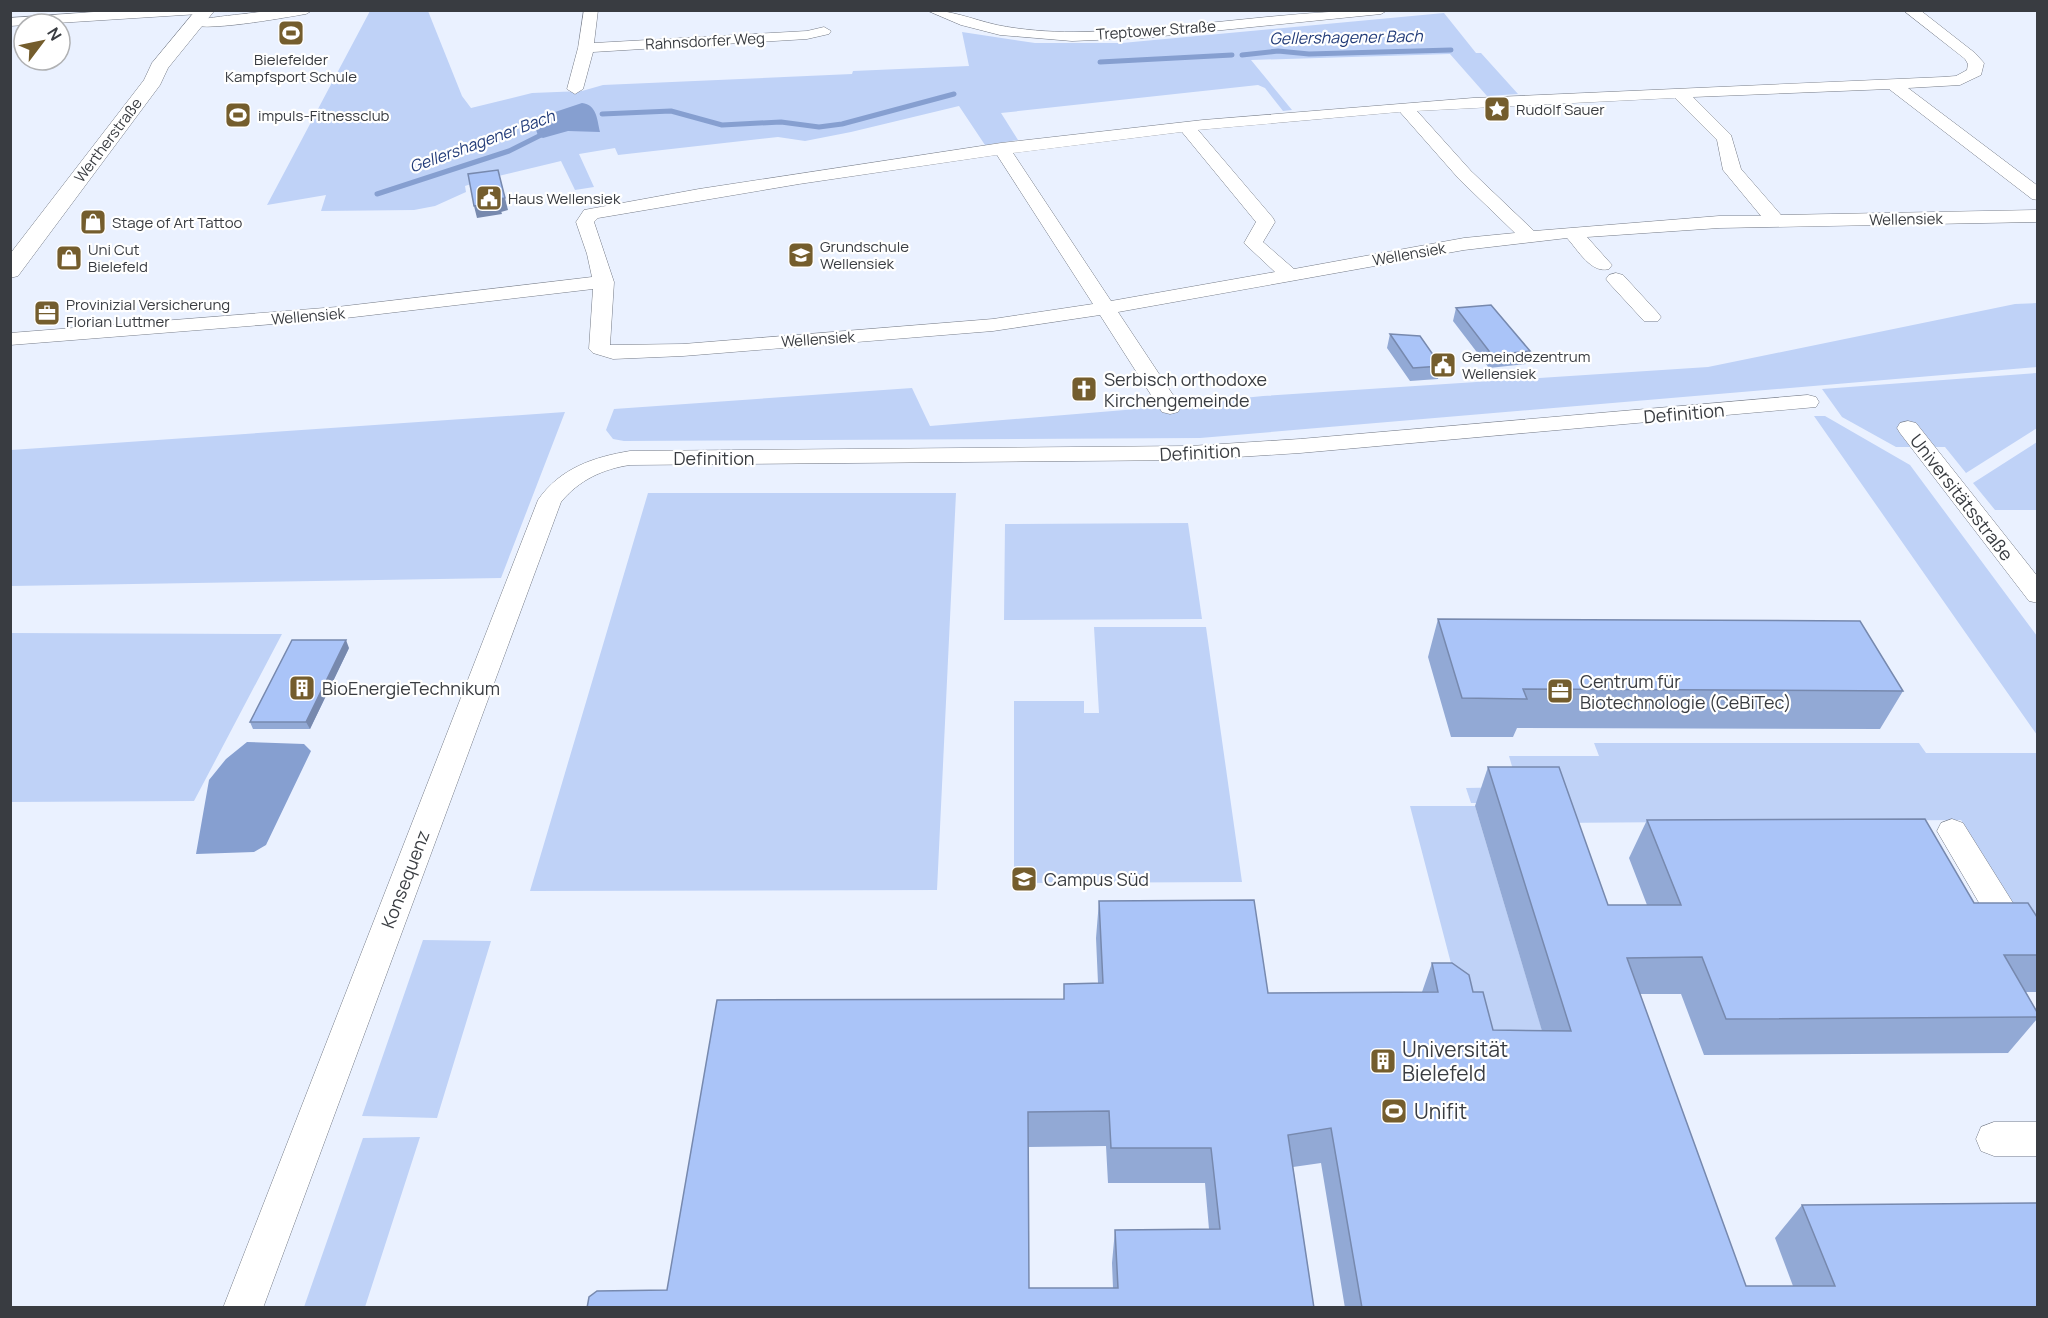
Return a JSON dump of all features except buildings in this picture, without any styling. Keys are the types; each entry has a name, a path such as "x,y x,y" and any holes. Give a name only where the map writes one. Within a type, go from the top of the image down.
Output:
{"main road":[{"name":"Wertherstraße","path":"10,271 140,99 153,81 159,67 200,15"}],"street":[{"path":"10,22 200,15 232,21 306,10"},
{"path":"575,89 586,48 591,10"},
{"name":"Treptower Straße","path":"933,10 969,25 1011,32 1084,35 1166,24 1381,10"},
{"name":"Wellensiek","path":"1911,10 1970,56 1976,63 1975,72 1968,77 1943,82 1404,107 1186,127 1000,148 797,178 591,214 585,222 597,250 604,282 605,300 600,349 612,352 683,350 946,330 1104,309 1464,244 1572,232 1775,220 2037,216"},
{"name":"Rahnsdorfer Weg","path":"586,48 807,35 824,31"},
{"path":"1892,84 2037,195"},
{"path":"1679,93 1725,139 1731,170 1775,220"},
{"path":"1404,107 1464,175 1529,236"},
{"path":"1186,127 1266,222 1253,243 1290,275"},
{"path":"1000,148 1170,407"},
{"path":"1572,232 1651,317"},
{"name":"Wellensiek","path":"10,339 337,314 604,282"},
{"name":"Definition","path":"591,468 610,461 630,458 1190,453 1312,446 1808,402"},
{"name":"Universitätsstraße","path":"1908,428 2037,595"},
{"name":"Konsequenz","path":"243,1308 550,500 559,488 574,476 591,468"},
{"path":"1952,831 2037,974"},
{"path":"1994,1139 2037,1138"}],"shaded area":[{"path":"370,11 428,11 462,96 471,108 532,93 582,91 603,85 852,74 853,71 969,66 962,32 1035,43 1122,43 1444,13 1476,53 1481,53 1518,94 1487,96 1450,54 1251,60 1292,110 1283,111 1265,88 1258,85 1001,113 1018,140 985,145 959,106 805,141 778,137 618,155 615,148 579,154 594,187 575,190 561,161 465,186 466,192 435,206 414,210 321,211 326,195 267,205"},
{"path":"582,103 587,104 593,110 600,132 568,131 543,138 538,136 534,123 546,115"},
{"path":"2037,303 2037,367 1200,438 624,441 613,439 606,430 614,409 912,388 930,426 1263,396 1708,367 2015,304"},
{"path":"2037,373 2037,428 1966,473 1945,447 1896,447 1842,417 1822,389"},
{"path":"565,412 501,578 11,586 11,450"},
{"path":"1814,416 1825,416 1910,465 2037,636 2037,735"},
{"path":"2037,442 2037,510 1995,510 1973,483"},
{"path":"648,493 956,493 937,890 530,891"},
{"path":"1188,523 1202,619 1004,620 1005,524"},
{"path":"1094,627 1206,627 1242,882 1014,883 1014,701 1084,701 1084,713 1099,713"},
{"path":"11,633 282,634 194,801 11,802"},
{"path":"247,742 304,744 311,751 266,845 254,852 196,854 209,780 226,759"},
{"path":"1594,743 1919,743 1926,753 2037,753 2037,944 1961,820 1551,823 1544,803 1471,803 1466,788 1518,787 1509,756 1599,756"},
{"path":"1410,806 1475,806 1553,1067 1478,1067"},
{"path":"423,940 491,941 437,1118 362,1116"},
{"path":"420,1137 365,1307 304,1307 363,1138"}],"waterway":[{"name":"Gellershagener Bach","path":"1242,55 1278,51 1309,54 1451,50"},
{"name":"Gellershagener Bach","path":"1100,62 1232,55"},
{"name":"Gellershagener Bach","path":"602,114 671,111 722,125 781,122 819,127 842,124 954,94"},
{"name":"Gellershagener Bach","path":"377,194 509,151 547,132"}],"place":[{"name":"Bielefelder Kampfsport Schule","path":"291,33"},
{"name":"Rudolf Sauer","path":"1497,109"},
{"name":"impuls-Fitnessclub","path":"238,115"},
{"name":"Haus Wellensiek","path":"489,198"},
{"name":"Stage of Art Tattoo","path":"93,222"},
{"name":"Grundschule Wellensiek","path":"801,255"},
{"name":"Uni Cut Bielefeld","path":"69,258"},
{"name":"Provinizial Versicherung Florian Luttmer","path":"47,313"},
{"name":"Gemeindezentrum Wellensiek","path":"1443,365"},
{"name":"Serbisch orthodoxe Kirchengemeinde","path":"1084,389"},
{"name":"BioEnergieTechnikum","path":"302,688"},
{"name":"Centrum für Biotechnologie (CeBiTec)","path":"1560,691"},
{"name":"Campus Süd","path":"1024,879"},
{"name":"Universität Bielefeld","path":"1383,1061"},
{"name":"Unifit","path":"1394,1111"}]}
